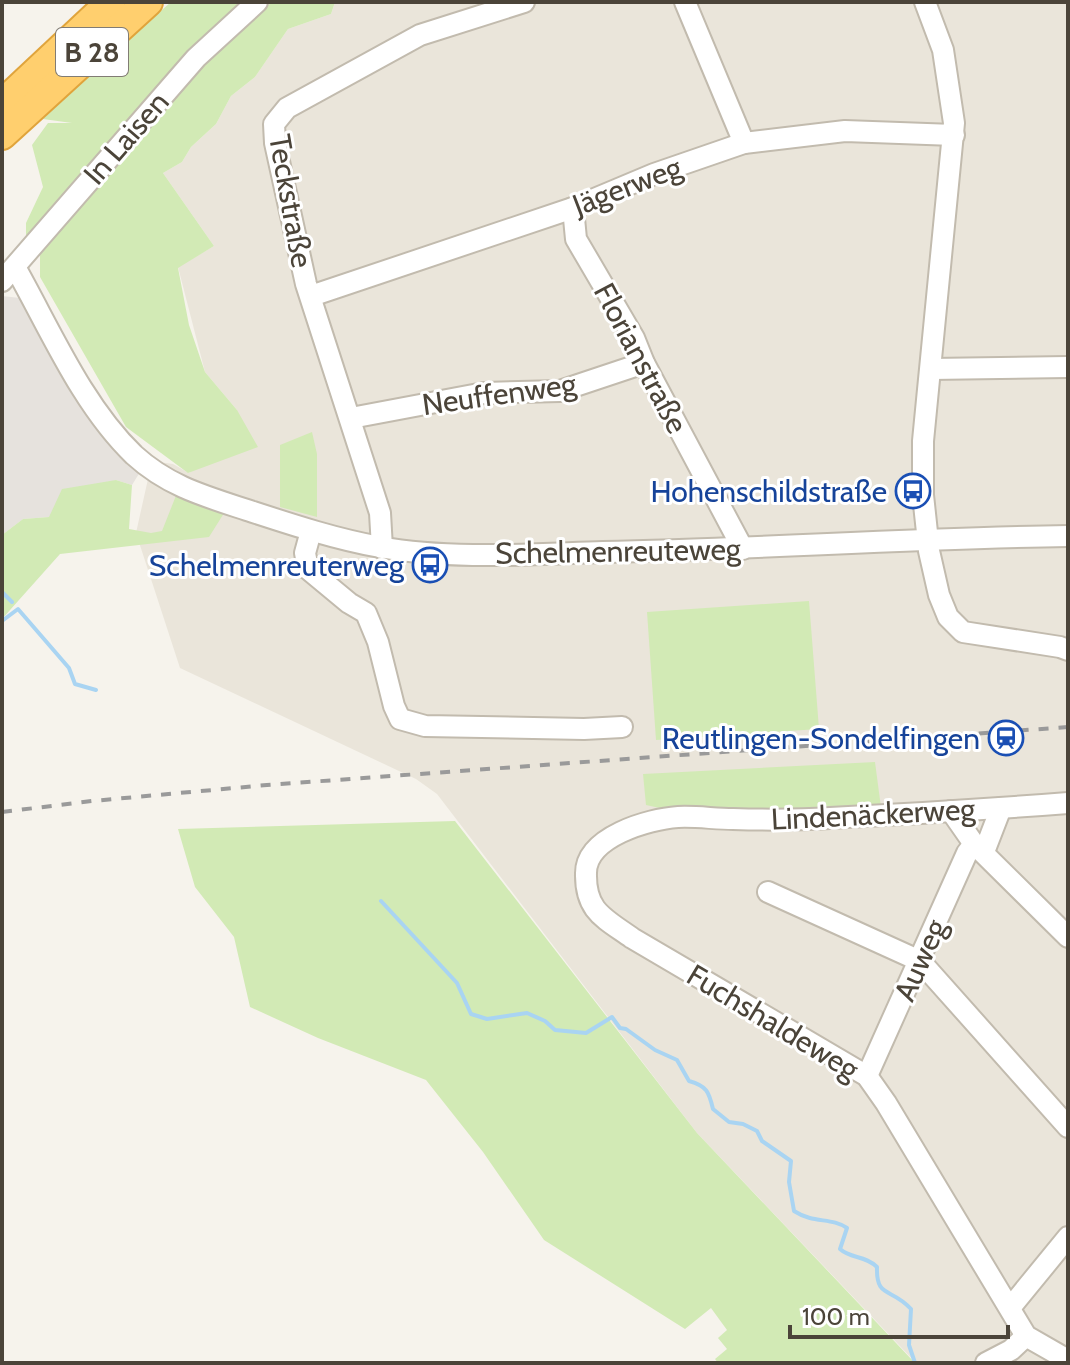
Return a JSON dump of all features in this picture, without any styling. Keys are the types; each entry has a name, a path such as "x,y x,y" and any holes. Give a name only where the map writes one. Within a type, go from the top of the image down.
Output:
{"highway":[{"name":"B 28","path":"2,135 20,97 111,2"},
{"name":"B 28","path":"20,97 148,2"}],"street":[{"name":"In Laisen","path":"9,274 196,58 257,2"},
{"name":"Teckstraße","path":"382,548 380,513 311,296 275,143 274,124 287,108 420,35 524,2"},
{"path":"685,2 744,143"},
{"path":"925,2 943,50 954,123 922,470 927,538 939,595 948,617 963,632 1068,650"},
{"name":"Jägerweg","path":"311,296 573,208 654,174 744,143 845,131 954,135"},
{"name":"Florianstraße","path":"573,208 576,239 634,338 644,363 743,549"},
{"name":"Schelmenreuteweg","path":"9,274 99,416 136,456 179,487 311,531 382,548 525,554 743,549 927,538 1068,536"},
{"name":"Neuffenweg","path":"351,418 484,393 560,391 644,363"},
{"path":"931,369 1068,367"},
{"path":"311,531 305,553 308,569 366,613 378,642 400,719 425,726 622,727"},
{"name":"Lindenäckerweg","path":"677,817 796,820 1068,803"},
{"name":"Auweg","path":"867,1076 967,853 979,848 1001,808"},
{"path":"951,811 979,848 1068,937"},
{"name":"Fuchshaldeweg","path":"677,817 624,831 594,851 586,865 586,879 588,898 595,912 632,938 867,1076 1026,1336"},
{"path":"768,892 920,961 1068,1127"},
{"path":"1010,1308 1068,1237"},
{"path":"986,1363 1011,1350 1026,1336 1068,1360"}],"shaded area":[{"path":"335,2 1068,2 1068,1363 916,1363 697,1133 437,794 416,779 180,668 136,533 152,461 173,464 189,473 237,410 205,372 178,267 214,246 163,173 182,162 191,147 216,124 231,96 255,77 288,29 331,14"},
{"path":"2,296 29,299 143,467 132,485 116,480 49,517 23,519 2,535"}],"green space":[{"path":"171,2 252,2 26,241 26,223 43,187 32,145 48,123 72,123 43,119 72,89"},
{"path":"272,2 335,2 331,14 288,29 255,77 231,96 216,124 191,147 182,162 163,173 214,246 178,268 189,325 205,372 237,410 258,447 188,473 126,427 40,277 40,253 205,59"},
{"path":"312,432 317,454 317,517 280,507 280,445"},
{"path":"116,480 132,485 129,529 151,533 162,531 179,488 226,510 209,537 60,554 2,619 2,535 23,519 49,517 62,489"},
{"path":"809,601 819,729 656,740 647,612"},
{"path":"875,762 882,815 678,812 646,805 643,774"},
{"path":"455,821 697,1133 915,1363 718,1363 715,1359 727,1349 718,1338 727,1330 711,1308 685,1329 544,1240 483,1152 426,1080 318,1038 250,1007 234,937 195,887 178,829"}],"waterway":[{"path":"2,592 12,602"},
{"path":"2,621 18,609 69,668 75,684 96,690"},
{"path":"381,901 457,983 471,1014 487,1019 527,1013 545,1021 555,1030 586,1033 612,1017 620,1028 677,1060 689,1081 706,1090 713,1109 729,1122 757,1131 762,1141 791,1161 789,1182 794,1211 847,1228 840,1249 877,1267 882,1289 911,1309 909,1345 915,1363"}],"railway":[{"path":"2,812 267,785 1068,727"}],"place":[{"name":"Hohenschildstraße","path":"913,491"},
{"name":"Schelmenreuterweg","path":"430,565"},
{"name":"Reutlingen-Sondelfingen","path":"1006,738"}]}
